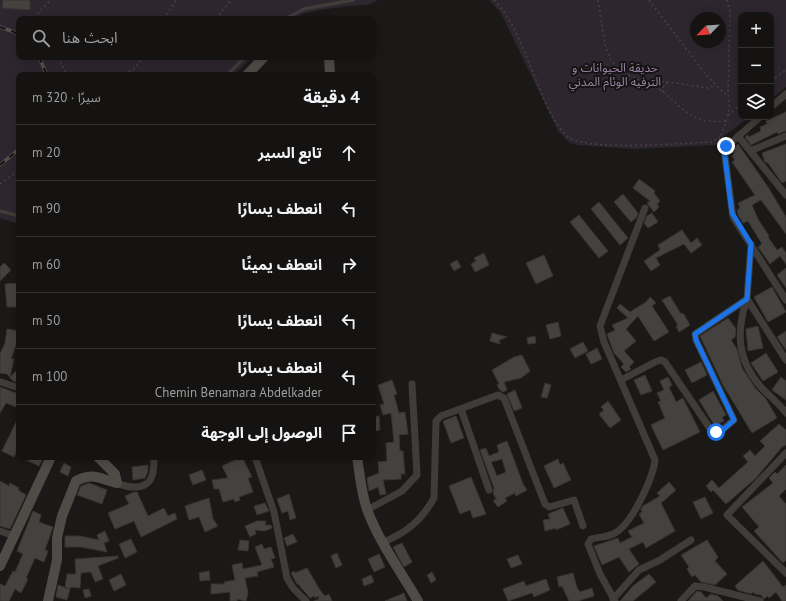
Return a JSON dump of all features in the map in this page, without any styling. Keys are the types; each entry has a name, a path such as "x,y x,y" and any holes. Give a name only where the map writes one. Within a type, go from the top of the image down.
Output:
{"street":[{"path":"250,72 261,60"},
{"path":"329,60 330,72"},
{"path":"774,104 786,94"},
{"path":"757,120 726,146 725,156 732,213 786,300"},
{"path":"738,136 786,195"},
{"path":"750,151 786,136"},
{"path":"778,186 786,182"},
{"path":"645,208 600,326 604,342 655,460 654,470 631,519 616,533 591,538 588,541 600,574 614,600 640,570 660,560 691,540"},
{"path":"751,244 747,299 741,316 739,335 743,355 753,377 786,413"},
{"path":"621,380 661,360 665,362 711,430 716,432 724,429 734,420 696,340 695,334 747,299"},
{"path":"747,299 786,360"},
{"path":"1,382 16,387"},
{"path":"367,510 402,491 417,475 412,384"},
{"path":"384,542 406,532 428,508 434,498 436,421 441,416 498,395 504,398 545,504 549,507 574,500 583,526"},
{"path":"461,409 489,490"},
{"path":"786,453 727,515 786,573"},
{"path":"0,566 50,460"},
{"path":"101,460 115,474 117,482"},
{"path":"48,601 57,560 57,538 62,516 76,481 90,476 100,477 117,482 127,487 134,488 148,481 152,476 154,460"},
{"path":"256,460 274,512 287,578 293,588 306,601"},
{"path":"358,460 367,510 418,601"},
{"path":"0,531 15,536"},
{"path":"681,601 695,586 704,586 760,601"}],"lane":[{"path":"291,16 304,9 353,0"},
{"path":"230,72 242,60"},
{"path":"0,212 16,215"}],"path":[{"path":"37,16 39,12 51,0"},
{"path":"166,16 176,0"},
{"path":"218,16 231,0"},
{"path":"494,0 509,19 554,117 570,139 582,142 633,146 710,142 720,139 727,121 729,98 730,12 727,0"},
{"path":"598,0 605,45 611,60 620,71 635,80 644,82 668,82 708,88 716,85"},
{"path":"649,0 680,42 716,85 729,98"},
{"path":"60,60 66,72"},
{"path":"125,72 133,70 141,60"},
{"path":"774,79 786,70"},
{"path":"644,82 663,92 686,113 706,122 727,121"},
{"path":"663,92 662,88 668,82"},
{"path":"728,116 738,108"},
{"path":"0,184 16,172"}],"green space":[{"path":"0,0 378,0 367,5 327,9 298,16 16,16 16,60 249,60 237,72 16,72 16,223 0,218"},
{"name":"حديقة الحيوانات و الترفيه الوئام المدني","path":"489,0 786,0 786,87 774,97 774,12 738,12 738,120 745,120 719,140 716,145 634,149 578,145 569,142 558,131 501,13"}],"building":[{"path":"3,0 30,0 30,10 2,8"},
{"path":"786,112 786,131 778,134 777,132 751,145 745,137 748,135 749,137 761,131 760,127 767,124 766,121 774,120 774,117"},
{"path":"738,144 768,187 786,217 786,234 761,200 752,205 758,219 769,236 768,237 777,250 782,247 786,253 786,264 780,256 770,264 758,247 762,244 748,221 743,223 738,215 737,210 740,208 738,203 755,195 732,162 735,160 732,156 734,154 731,150"},
{"path":"786,144 786,181 782,183 768,163 765,162 762,153"},
{"path":"639,179 655,191 654,193 660,201 657,204 659,207 654,212 647,203 650,201 633,188"},
{"path":"623,194 638,213 636,218 631,222 614,202"},
{"path":"599,202 628,238 620,245 591,209"},
{"path":"652,213 658,222 648,228 644,223 647,216"},
{"path":"579,215 608,251 599,258 570,222"},
{"path":"682,230 691,243 697,238 702,245 691,253 684,244 656,258 660,265 651,271 644,261 660,250 658,245"},
{"path":"484,253 489,265 475,272 471,264 476,261 474,258"},
{"path":"544,255 553,276 536,284 526,263"},
{"path":"457,260 461,267 454,271 450,264"},
{"path":"4,263 11,270 0,281 0,267"},
{"path":"786,268 786,288 777,275"},
{"path":"16,283 16,307 7,307 5,284"},
{"path":"772,287 786,312 768,322 754,297"},
{"path":"670,296 690,325 679,332 676,326 678,325 662,300"},
{"path":"650,297 656,303 652,306 669,332 654,341 638,316 626,329 636,341 624,351 634,362 629,367 631,369 626,372 621,367 624,364 614,353 607,334 615,330 612,325 628,318 617,308 620,304 630,312 646,302"},
{"path":"728,318 736,329 735,337 731,340 737,349 742,368 756,389 766,399 777,418 752,433 723,385 700,336"},
{"path":"558,322 561,336 550,339 546,325"},
{"path":"758,326 763,348 748,351 746,329"},
{"path":"7,329 16,330 16,345 11,359 14,359 10,377 16,371 16,382 13,381 7,374 0,373 0,354 5,343"},
{"path":"786,331 786,350 777,337"},
{"path":"492,333 507,337 499,340 500,344 490,341"},
{"path":"535,336 536,343 528,344 527,338"},
{"path":"583,342 588,351 575,358 570,349"},
{"path":"597,348 602,359 591,364 586,354"},
{"path":"766,353 778,372 763,381 751,363"},
{"path":"522,355 530,371 521,378 504,382 507,390 503,392 497,385 499,384 492,370 514,357"},
{"path":"701,362 707,375 692,383 685,370"},
{"path":"645,375 652,391 641,395 634,380"},
{"path":"668,377 672,385 669,387 676,402 683,398 700,432 663,450 651,425 665,418 658,402 661,401 657,393 664,390 660,381"},
{"path":"781,377 786,381 786,400 772,390"},
{"path":"392,380 397,394 394,395 399,413 405,412 408,434 399,435 400,451 403,451 405,474 401,474 401,479 383,480 386,494 380,495 378,487 369,491 367,478 379,473 378,462 387,461 386,443 394,442 391,413 383,415 380,405 384,404 378,385"},
{"path":"545,383 551,385 547,398 541,397"},
{"path":"0,387 16,393 16,407 6,403 0,413"},
{"path":"515,390 522,408 514,411 507,394"},
{"path":"713,391 726,415 722,417 724,421 715,426 699,400"},
{"path":"608,401 621,420 610,428 599,414 604,410 601,407"},
{"path":"376,416 379,416 380,430 376,431"},
{"path":"456,416 464,438 451,443 443,421"},
{"path":"16,422 16,453 14,457 2,451"},
{"path":"779,424 786,430 786,445 782,447 756,478 726,504 713,490 711,492 706,486 712,480 719,488 748,462 743,456 750,450 755,456 765,446 760,441"},
{"path":"507,441 523,484 527,490 516,496 515,493 505,498 507,501 498,507 493,501 496,499 493,493 494,488 480,450 486,448 489,456 499,452 497,445","holes":["502,459 506,472 497,476 491,462"]},
{"path":"558,459 560,465 563,463 571,480 554,488 544,466"},
{"path":"26,460 42,460 39,466"},
{"path":"235,460 244,460 252,477 248,478 253,492 239,497 240,500 235,502 234,499 223,502 219,489 214,489 212,480 228,478 222,466"},
{"path":"64,463 71,467 68,476 60,472"},
{"path":"148,465 148,471 145,478 133,480 132,467"},
{"path":"786,465 786,489 779,496 786,504 786,560 783,563 754,531 759,527 742,507 773,483 769,478 775,472 777,474"},
{"path":"202,470 206,480 193,485 189,475"},
{"path":"471,477 486,514 473,518 470,510 460,514 449,486"},
{"path":"0,481 9,486 10,483 19,488 18,490 26,495 10,529 0,526"},
{"path":"669,482 676,490 661,503 675,531 646,548 643,542 629,549 639,564 629,572 619,557 602,565 594,546 618,538 620,543 632,537 628,531 644,523 639,514 642,512 641,509 643,506 660,496 657,493"},
{"path":"89,483 107,490 102,504 77,495 81,486"},
{"path":"137,492 148,516 164,508 168,516 175,513 177,519 141,537 134,521 115,529 108,513 129,504 125,496"},
{"path":"289,494 296,518 290,520 288,511 282,513 277,499"},
{"path":"705,497 713,513 701,519 693,502"},
{"path":"209,498 213,519 218,526 205,532 199,517 189,520 185,506"},
{"path":"265,503 269,511 257,515 254,506"},
{"path":"563,508 570,524 556,530 556,528 545,531 543,520 550,519 548,514"},
{"path":"33,511 41,515 39,522 53,527 45,550 48,551 44,562 35,558 26,578 28,579 21,593 15,589 9,601 0,601 0,584 5,586 13,571 15,572 23,554 17,551"},
{"path":"257,521 266,521 265,525 271,525 272,528 265,531 255,530 256,534 250,537 245,526"},
{"path":"105,531 109,541 104,543 107,552 81,547 65,547 65,536 80,536 99,540 97,535"},
{"path":"293,534 297,542 287,546 284,538"},
{"path":"131,539 137,552 125,558 119,544"},
{"path":"240,540 249,541 248,551 238,550"},
{"path":"707,540 718,557 715,561 727,574 715,585 701,582 695,575 692,577 687,569 689,567 681,555"},
{"path":"402,543 412,562 404,567 393,547"},
{"path":"262,544 264,549 271,547 275,558 271,559 274,567 257,572 258,576 245,578 248,593 246,601 237,599 237,601 230,601 230,592 211,594 211,584 225,584 224,582 235,580 232,565 242,563 243,569 262,565 255,547"},
{"path":"337,553 342,565 336,568 331,556"},
{"path":"379,554 385,567 374,572 368,559"},
{"path":"518,555 522,564 511,568 507,559"},
{"path":"118,556 118,558 98,566 103,579 95,582 91,572 81,573 80,588 65,588 67,574 76,574 75,559"},
{"path":"763,561 783,587 786,585 786,601 782,601 776,592 769,598 767,596 764,599 761,595 753,592 751,594 738,590 735,586"},
{"path":"307,568 320,590 325,596 329,594 332,601 314,601 319,599 318,596 315,598 314,596 310,598 297,584 291,573"},
{"path":"209,571 210,580 200,581 199,573"},
{"path":"432,572 436,580 431,583 427,575"},
{"path":"573,573 577,588 580,592 592,588 594,596 578,601 569,601 562,586 559,587 557,577"},
{"path":"121,574 126,585 114,591 109,580"},
{"path":"649,574 656,582 633,601 620,601 633,586"},
{"path":"371,575 374,582 364,586 362,579"},
{"path":"546,579 550,590 534,597 532,593 508,601 503,589 524,581 526,586"},
{"path":"58,585 70,589 67,600 56,597"},
{"path":"89,589 91,596 85,598 83,590"},
{"path":"697,591 701,592 706,598 711,594 718,596 723,601 688,601"},
{"path":"404,593 407,601 385,601"}],"railway":[{"path":"0,27 16,34"},
{"path":"40,60 46,72"},
{"path":"0,165 16,152"}],"route":[{"path":"716,432 724,429 733,423 734,420 696,340 695,334 747,299 751,244 733,217 724,149 726,146"}]}
